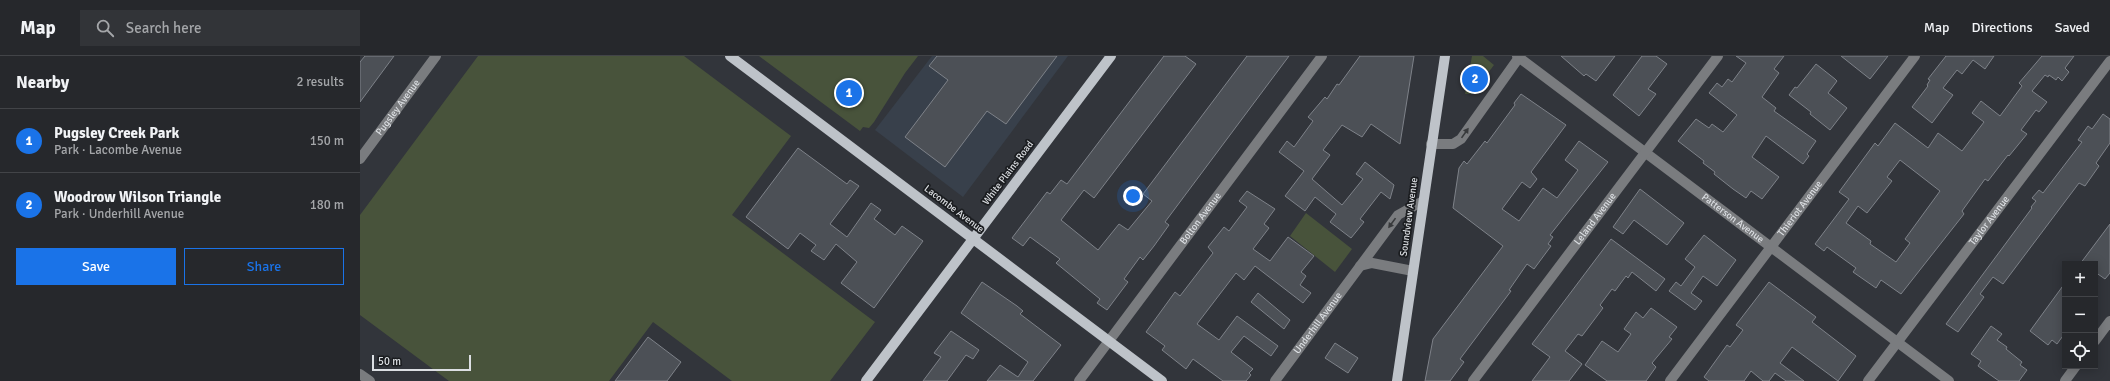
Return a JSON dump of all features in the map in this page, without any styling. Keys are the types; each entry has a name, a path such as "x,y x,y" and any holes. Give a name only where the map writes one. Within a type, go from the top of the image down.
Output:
{"main road":[{"name":"Lacombe Avenue","path":"730,56 1162,381"},
{"name":"White Plains Road","path":"866,381 1111,56"},
{"name":"Soundview Avenue","path":"1397,381 1445,56"}],"street":[{"name":"Pugsley Avenue","path":"360,159 436,56"},
{"name":"Bolton Avenue","path":"1079,381 1322,56"},
{"name":"Leland Avenue","path":"1473,381 1718,56"},
{"name":"Thieriot Avenue","path":"1670,381 1915,56"},
{"path":"1431,144 1453,144 1461,139 1519,57"},
{"name":"Patterson Avenue","path":"1519,57 1949,381"},
{"name":"Taylor Avenue","path":"1868,381 2110,61"},
{"name":"Underhill Avenue","path":"1275,381 1398,215 1423,201"},
{"path":"1360,266 1372,263 1413,270"},
{"path":"2098,337 2110,321"},
{"path":"2065,381 2074,369"},
{"path":"360,374 370,381"}],"shaded area":[{"path":"932,56 1068,56 963,197 875,130"}],"green space":[{"path":"478,56 684,56 791,136 732,215 875,322 830,381 732,381 653,322 609,381 449,381 360,315 360,215"},
{"path":"759,56 918,56 905,73 874,122 869,128 863,127 860,131"},
{"path":"1472,56 1483,56 1494,65 1472,94 1465,94"},
{"path":"1306,213 1352,249 1335,272 1290,236"}],"building":[{"path":"365,56 394,56 360,102 360,62"},
{"path":"937,56 1057,56 1006,124 987,111 945,167 905,137 948,80 929,66"},
{"path":"1164,56 1185,56 1196,64 1094,198 1084,190 1061,220 1098,250 1119,224 1128,230 1152,201 1143,194 1247,56 1289,56 1165,222 1169,225 1154,246 1143,260 1140,257 1124,279 1128,282 1107,310 1097,303 1100,299 1056,263 1060,259 1030,237 1023,246 1012,238 1047,192 1050,194 1061,180 1067,184"},
{"path":"1360,56 1414,56 1400,144 1371,124 1362,137 1342,125 1323,150 1330,155 1312,179 1342,205 1363,179 1356,174 1365,162 1394,185 1390,199 1381,192 1360,219 1364,222 1351,238 1330,222 1336,214 1315,197 1305,211 1285,196 1304,171 1279,152 1287,141 1294,147 1313,121 1308,117 1325,97 1327,99 1337,84 1339,85"},
{"path":"1561,56 1615,56 1596,81 1586,74 1584,76"},
{"path":"1642,56 1656,56 1667,64 1648,89 1656,94 1639,116 1613,95"},
{"path":"1736,56 1784,56 1774,69 1779,73 1762,97 1776,108 1774,111 1816,141 1807,154 1809,156 1803,164 1766,136 1752,157 1779,177 1762,199 1751,191 1746,198 1714,174 1715,172 1703,163 1704,161 1678,141 1696,119 1709,128 1712,124 1723,132 1737,115 1709,93 1717,83 1722,87 1728,79 1732,82 1746,63"},
{"path":"1841,56 1888,56 1870,79"},
{"path":"1946,56 1994,56 1985,69 1973,60 1962,74 1957,70 1943,88 1953,95 1932,123 1912,107 1928,86 1927,85 1930,80 1928,79"},
{"path":"2042,56 2074,56 2065,68 2069,72 2062,81 2058,77 2056,80 2049,75 2048,77 2045,75 2032,91 2047,102 2039,112 2036,110 2021,130 2027,134 2009,156 2008,155 1988,181 1985,179 1962,211 1964,214 1901,294 1881,280 1876,288 1853,272 1856,268 1827,247 1824,251 1815,244 1849,199 1839,192 1875,143 1878,146 1895,123 1928,148 1938,133 1962,151 1984,122 1972,113 1981,101 2000,116 2022,86 2019,83","holes":["1900,160 1940,191 1905,239 1910,243 1896,262 1870,244 1871,241 1846,223 1858,206 1867,213 1892,181 1887,177"]},
{"path":"1816,64 1837,81 1828,93 1847,108 1830,130 1810,114 1811,112 1789,95 1795,87 1797,88"},
{"path":"1521,94 1566,125 1531,172 1537,179 1530,188 1522,182 1502,209 1519,221 1543,188 1557,198 1578,170 1565,160 1579,141 1608,162 1550,235 1553,237 1548,244 1551,246 1534,269 1527,264 1509,290 1511,291 1460,359 1464,362 1450,381 1425,381 1433,339 1503,246 1453,208 1459,168 1464,161 1467,164 1485,141 1487,143 1515,105 1514,103"},
{"path":"2103,114 2110,119 2110,143 2096,163 2099,166 2085,186 2079,183 2003,284 1993,277 1980,294 1984,297 1958,332 1946,324 2032,208 2031,207 2036,201 2032,198 2039,190 2043,193 2082,142 2078,140 2088,126 2092,129"},
{"path":"798,148 847,184 850,180 859,186 830,224 847,237 871,203 881,210 874,219 895,235 902,226 923,241 874,308 841,283 857,262 836,244 824,260 811,251 816,245 800,233 788,249 746,217"},
{"path":"1640,189 1684,223 1667,245 1634,220 1623,234 1613,227"},
{"path":"1247,191 1275,209 1264,224 1269,228 1253,249 1270,261 1288,237 1314,256 1301,272 1306,276 1300,285 1311,293 1303,303 1255,266 1244,280 1236,273 1197,324 1219,340 1237,316 1278,346 1271,356 1244,336 1231,352 1253,369 1249,373 1251,375 1246,381 1223,381 1193,359 1186,369 1162,350 1165,346 1146,332 1175,292 1180,296 1213,253 1208,247 1224,227 1229,231 1247,207 1239,201"},
{"path":"2110,224 2110,273 2105,279 2098,274 2098,261 2082,261"},
{"path":"1704,235 1736,260 1717,286 1703,276 1691,293 1702,301 1695,310 1669,291 1676,282 1681,286 1695,267 1685,259"},
{"path":"1611,239 1665,279 1656,291 1632,272 1628,278 1626,276 1615,291 1612,289 1600,305 1603,308 1582,336 1578,334 1565,351 1582,364 1569,381 1532,381 1550,357 1532,344"},
{"path":"982,282 1017,306 1023,311 1020,314 1061,345 1033,381 987,381 1000,365 1018,377 1028,362 961,313"},
{"path":"1769,282 1816,317 1812,322 1856,356 1838,381 1792,347 1780,363 1804,381 1786,381 1775,373 1769,381 1763,381 1751,371 1744,381 1709,381 1704,377 1727,345 1730,347 1743,330 1736,325"},
{"path":"2062,287 2062,337 2057,344 2052,340 2048,345 2030,331"},
{"path":"1258,293 1290,320 1284,329 1251,302"},
{"path":"1651,308 1677,327 1669,337 1672,339 1652,363 1656,367 1646,381 1607,381 1585,365 1602,341 1618,352 1631,334 1624,329 1636,312 1643,318"},
{"path":"1991,326 2002,334 1997,340 2007,347 2006,349 2022,362 2020,365 2027,370 2019,381 1999,381 1978,366 1981,361 1971,354"},
{"path":"951,331 979,350 973,359 966,355 947,381 923,381 941,357 934,353"},
{"path":"648,337 681,362 667,381 615,381"},
{"path":"1335,343 1358,358 1348,373 1325,358"}],"place":[{"name":"Woodrow Wilson Triangle","path":"1475,79"},
{"name":"Pugsley Creek Park","path":"849,93"}]}
